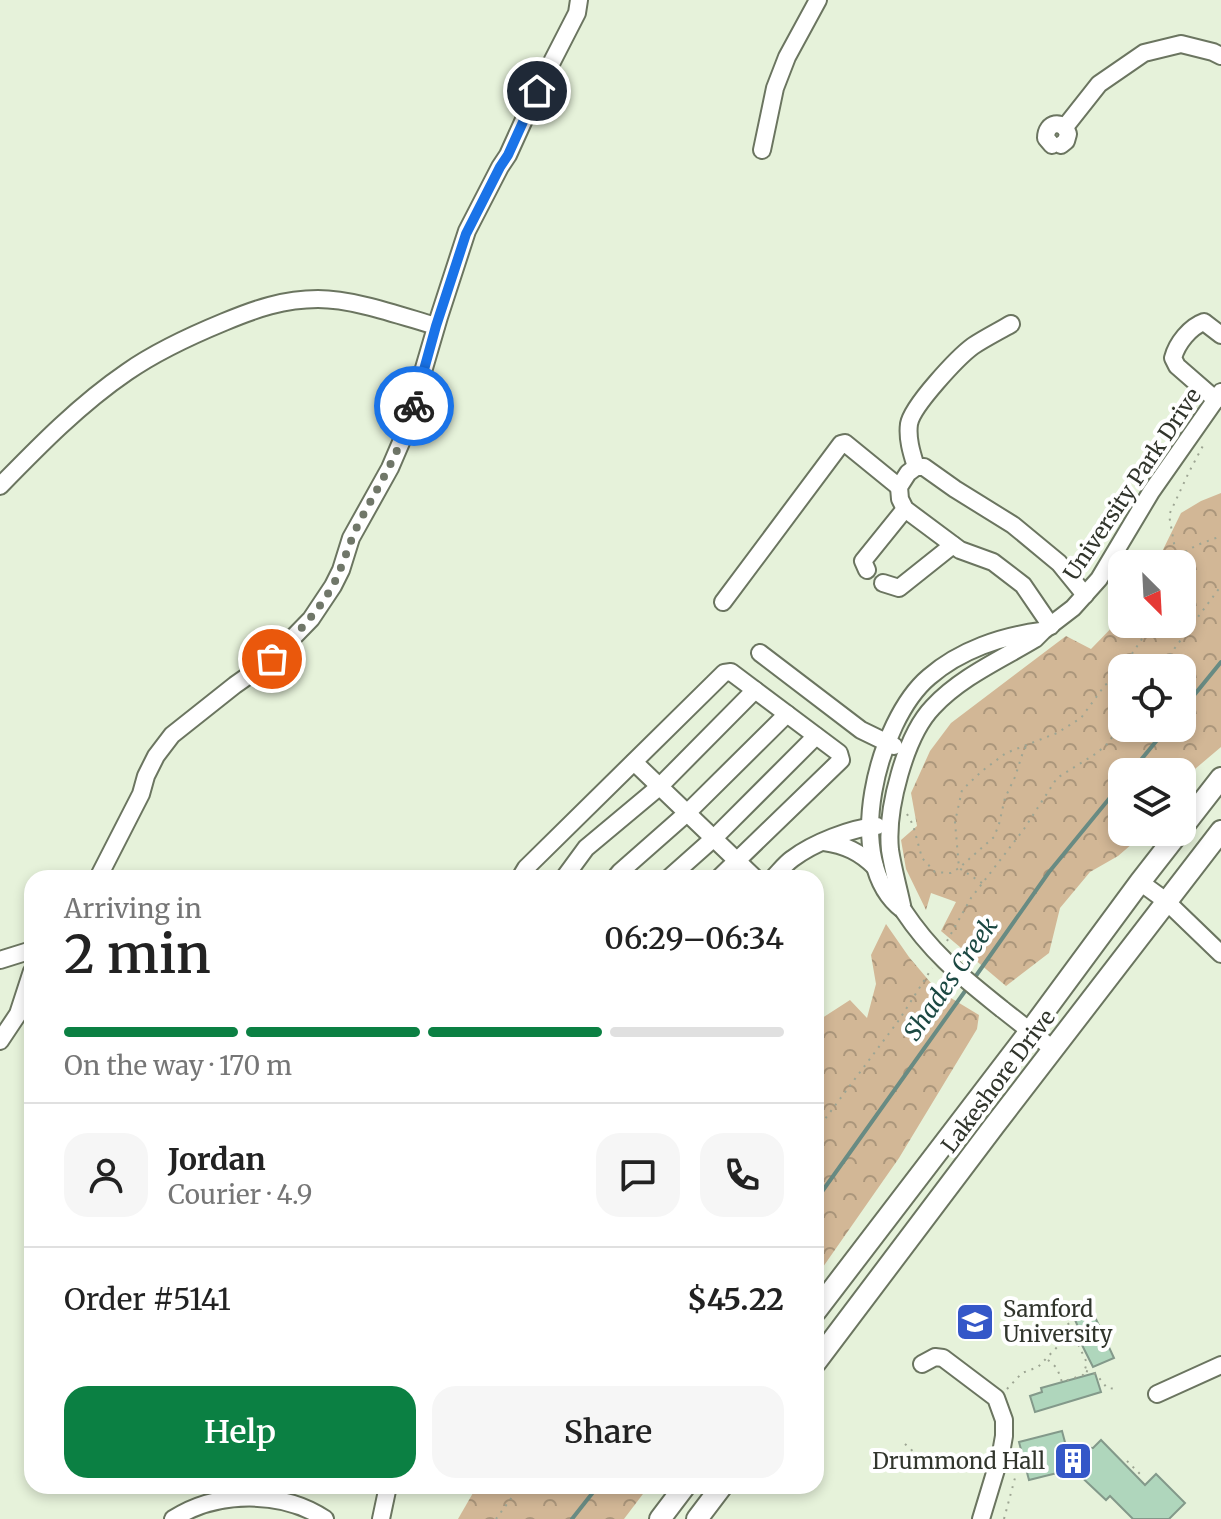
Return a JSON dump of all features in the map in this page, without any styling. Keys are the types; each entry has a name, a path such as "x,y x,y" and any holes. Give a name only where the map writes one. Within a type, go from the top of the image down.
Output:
{"main road":[{"name":"Lakeshore Drive","path":"1196,810 1221,778"},
{"name":"Lakeshore Drive","path":"824,1351 1221,831"},
{"name":"Lakeshore Drive","path":"824,1301 1168,846"},
{"path":"660,1519 679,1494"},
{"path":"697,1519 716,1494"}],"street":[{"path":"102,870 141,794 156,756 172,735 272,659 311,619 341,570 351,538 390,468 405,433 467,231 577,13 579,0"},
{"path":"762,150 775,88 787,57 818,0"},
{"path":"1056,145 1046,138 1049,128 1055,124 1065,127 1099,84 1144,53 1181,44 1221,56"},
{"path":"0,486 80,408 126,373 177,343 247,312 283,301 320,299 351,303 436,326"},
{"path":"1218,396 1177,366 1173,358 1175,348 1195,325 1204,322 1221,335"},
{"path":"916,467 909,443 909,423 914,411 937,382 971,348 1011,324"},
{"name":"University Park Drive","path":"903,910 890,848 891,820 907,751 931,709 982,670 1035,639 1085,595 1099,579 1151,492 1218,396"},
{"path":"723,602 841,444 845,443 899,487"},
{"path":"1047,628 1023,585 993,562 960,550 905,509 899,487 908,473 916,467 924,467 1013,525 1059,563 1085,595"},
{"path":"867,570 863,561 905,509"},
{"path":"883,583 899,588 953,545"},
{"name":"University Park Drive","path":"1047,628 969,651 927,679 900,714 887,743 870,816 870,844 876,868 890,897 930,947 952,969 1053,1049"},
{"path":"969,651 982,670"},
{"path":"760,653 861,730 907,751"},
{"path":"525,870 724,673 731,672 839,753 841,760 728,870"},
{"path":"570,870 586,848 659,787 755,690"},
{"path":"622,870 687,813 787,714"},
{"path":"678,870 816,736"},
{"path":"634,762 747,870"},
{"path":"781,870 792,859 824,842 891,820"},
{"path":"824,842 861,853 876,868"},
{"path":"1140,882 1166,901 1221,954"},
{"path":"0,960 24,952"},
{"path":"0,1041 18,1014 24,996"},
{"path":"922,1364 935,1357 943,1358 996,1398 1004,1420 1004,1436 981,1519"},
{"path":"1157,1394 1221,1365"},
{"path":"381,1519 386,1494"},
{"path":"173,1519 201,1505 228,1499 257,1499 299,1505 325,1519"}],"path":[{"path":"1176,550 1169,515 1204,444"},
{"path":"1190,550 1221,536"},
{"path":"1170,654 1221,586"},
{"path":"959,868 955,822 962,790 1006,753 1057,733 1081,718 1108,683"},
{"path":"947,940 971,898 1024,829 1057,778 1097,753 1108,742"},
{"path":"891,820 902,812 907,813 922,858 935,872 951,873 994,837 1005,798 1028,744"},
{"path":"959,868 983,883"},
{"path":"824,1120 899,1020 935,963"},
{"path":"1047,1359 1057,1368 1062,1382 1083,1375 1087,1363 1067,1321"},
{"path":"1006,1394 1007,1388 1022,1373 1038,1367 1062,1342 1076,1336"},
{"path":"1085,1370 1096,1374 1107,1388 1117,1389"},
{"path":"905,1444 916,1454"},
{"path":"1004,1519 1019,1463 1016,1447"},
{"path":"1127,1461 1140,1474"},
{"path":"496,1519 514,1494"}],"green space":[{"path":"1221,493 1221,747 1196,768 1196,758 1108,758 1108,846 1130,846 1090,872 1060,908 1049,953 1006,986 941,931 956,902 931,893 926,910 906,869 901,840 917,826 911,793 930,751 951,723 1066,636 1091,649 1108,631 1108,638 1196,638 1196,550 1163,550 1181,513"},
{"path":"886,924 936,989 979,1015 977,1029 899,1158 824,1266 824,1017 850,1000 867,1018 876,984 871,955"},
{"path":"472,1494 643,1494 624,1519 458,1519"}],"building":[{"path":"1088,1302 1114,1358 1093,1367 1071,1310"},
{"path":"1095,1373 1101,1392 1035,1412 1030,1396 1042,1392 1041,1388"},
{"name":"Drummond Hall","path":"1062,1431 1066,1446 1093,1448 1101,1440 1145,1485 1156,1474 1185,1503 1169,1519 1133,1519 1110,1496 1106,1500 1073,1469 1029,1480 1019,1442"}],"waterway":[{"name":"Shades Creek","path":"1196,693 1221,662"},
{"name":"Shades Creek","path":"1142,758 1156,742"},
{"name":"Shades Creek","path":"973,980 1049,872 1108,800"},
{"name":"Shades Creek","path":"824,1189 968,987"},
{"name":"Shades Creek","path":"572,1519 592,1494"}],"way so far":[{"path":"272,659 311,619 333,586 351,538 390,468 414,406"}],"place":[{"name":"Samford University","path":"975,1322"},
{"name":"Drummond Hall","path":"1073,1461"}],"route":[{"path":"414,406 466,234 508,155 537,91"}]}
